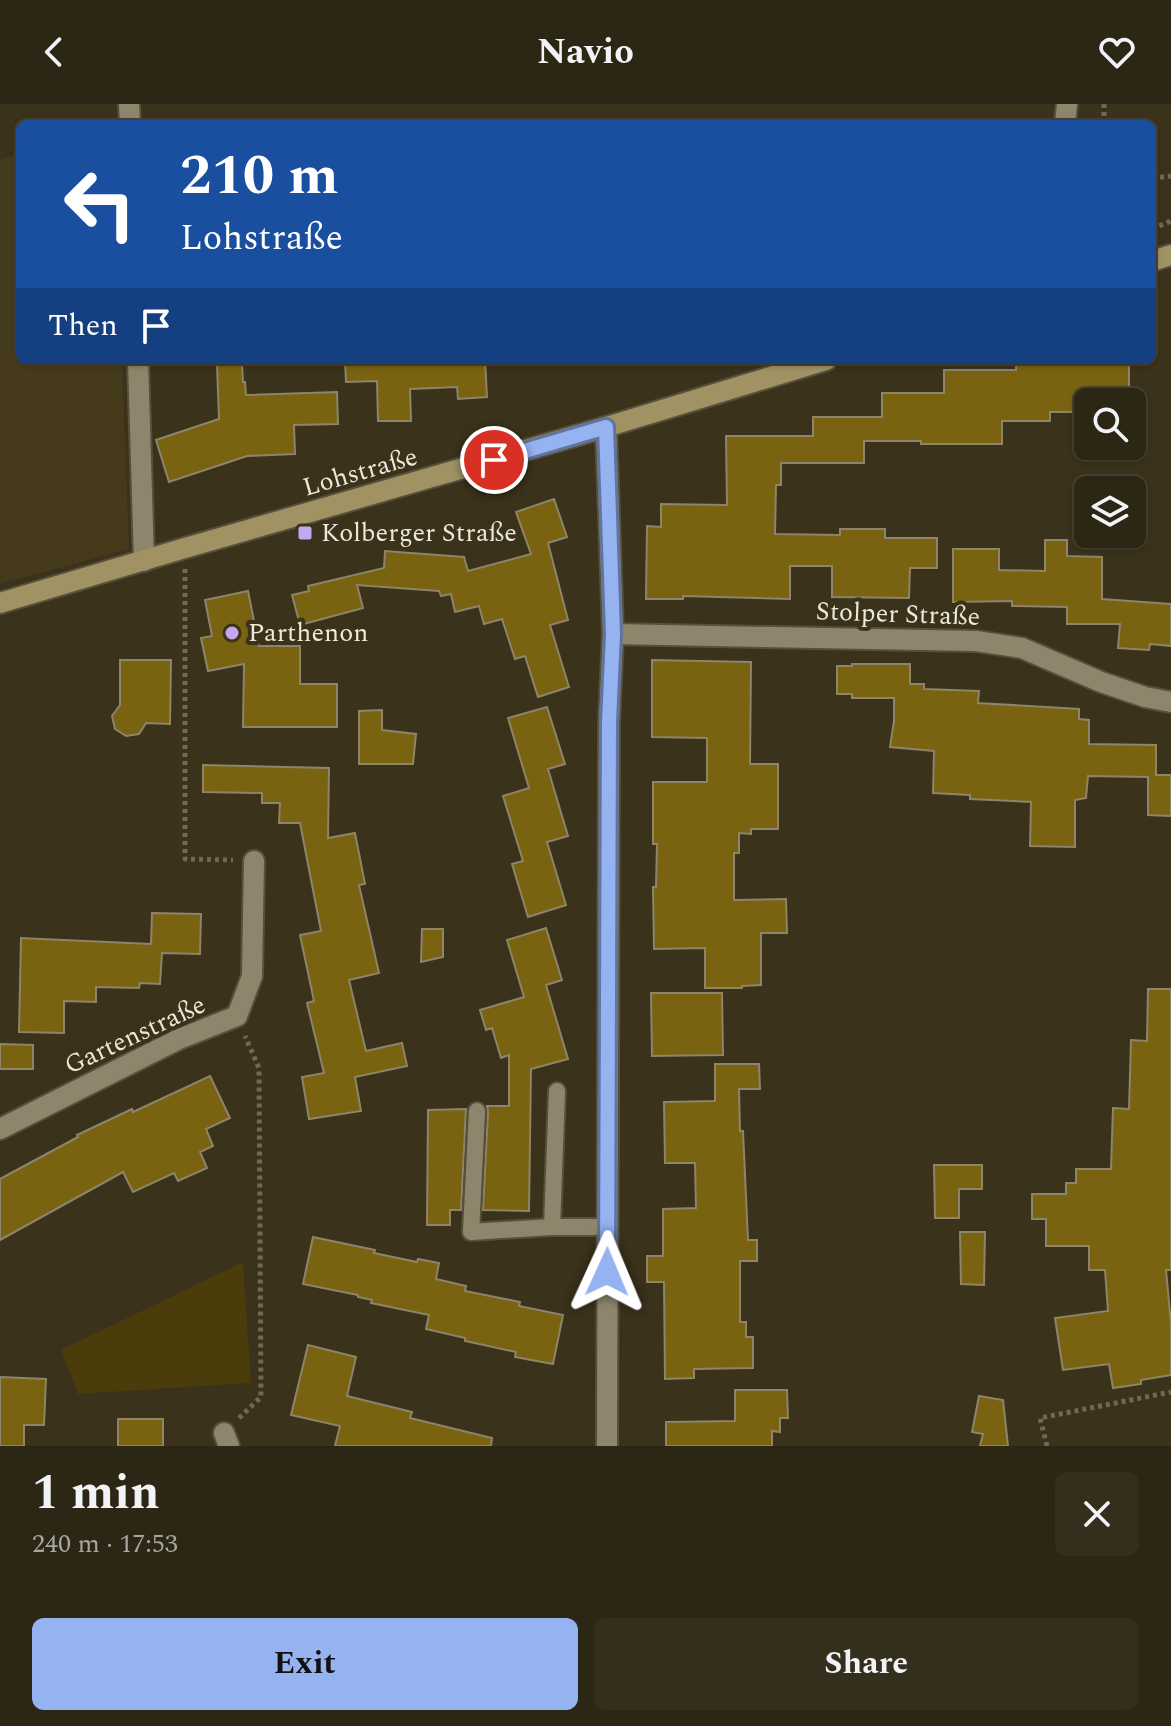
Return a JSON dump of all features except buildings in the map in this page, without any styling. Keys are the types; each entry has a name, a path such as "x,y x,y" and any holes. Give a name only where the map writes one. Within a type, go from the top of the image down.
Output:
{"main road":[{"name":"Lohstraße","path":"0,603 813,364"}],"street":[{"path":"138,364 144,561"},
{"path":"606,427 613,634 609,738 607,1446"},
{"name":"Stolper Straße","path":"613,634 1005,644 1038,654 1101,682 1171,702"},
{"name":"Gartenstraße","path":"0,1129 179,1039 237,1016 252,976 254,861"}],"lane":[{"path":"552,1227 557,1091"},
{"path":"477,1111 471,1232 607,1227"}],"path":[{"path":"185,548 185,859 254,861"},
{"path":"226,1440 261,1397 259,1068 237,1016"},
{"path":"1047,1446 1040,1418 1171,1392"}],"shaded area":[{"path":"16,155 16,364 122,364 129,549 0,584 0,160"},
{"path":"243,1262 251,1383 78,1394 61,1350"}],"place":[{"name":"Kolberger Straße","path":"305,533"},
{"name":"Parthenon","path":"232,633"}],"route":[{"path":"494,460 606,427 613,634 609,722 607,1272"}]}
